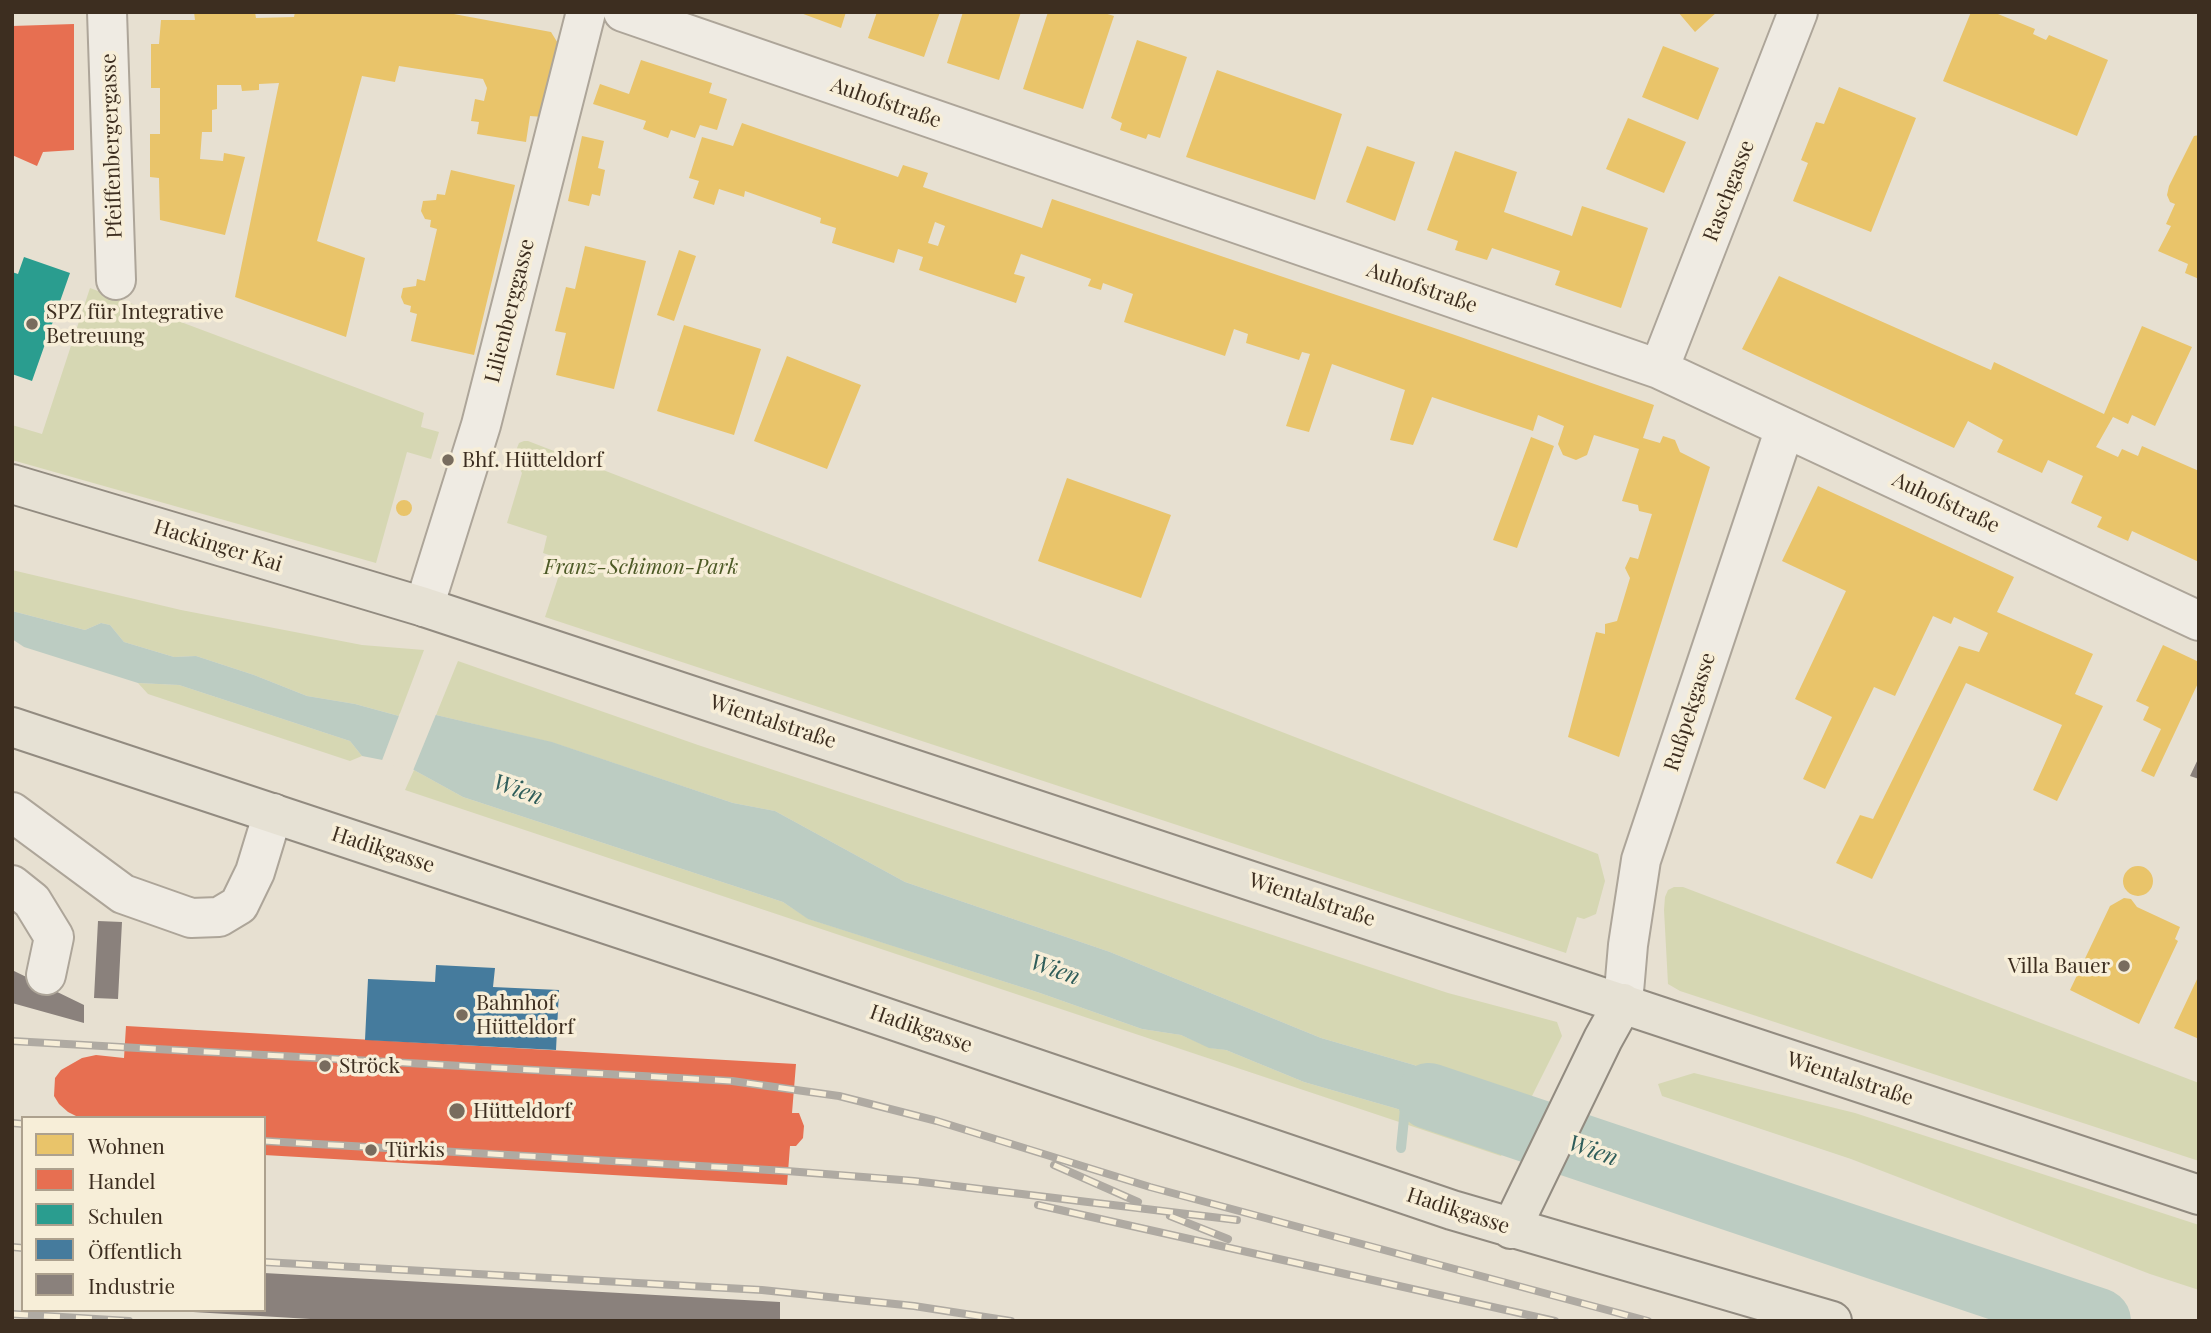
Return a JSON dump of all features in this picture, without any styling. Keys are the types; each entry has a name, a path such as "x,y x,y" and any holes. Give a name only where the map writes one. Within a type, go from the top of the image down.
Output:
{"main road":[{"name":"Hackinger Kai","path":"12,484 424,607"},
{"name":"Wientalstraße","path":"424,607 2199,1195"},
{"name":"Hadikgasse","path":"12,727 763,976 1518,1217 1832,1321"},
{"path":"1518,1217 1623,1003"}],"street":[{"name":"Pfeiffenbergergasse","path":"107,12 116,280"},
{"name":"Lilienberggasse","path":"424,607 481,425 586,12"},
{"name":"Auhofstraße","path":"623,12 1659,369 2199,621"},
{"name":"Raschgasse","path":"1659,369 1798,12"},
{"name":"Rußpekgasse","path":"1623,1003 1628,945 1642,860 1784,428"},
{"path":"12,811 123,894 191,918 219,916 239,905 256,872 272,813"},
{"path":"12,885 32,901 54,937 46,975"}],"green space":[{"path":"90,288 424,413 421,427 439,432 431,459 407,452 376,563 12,460 12,425 42,434"},
{"name":"Franz-Schimon-Park","path":"524,441 1598,854 1605,881 1596,914 1584,919 1577,917 1566,953 545,617 564,560 543,553 547,536 507,523 522,473 513,458 519,443"},
{"path":"12,570 181,610 362,645 424,650 399,716 355,704 307,696 196,656 174,657 124,642 110,625 101,623 85,630 12,611"},
{"path":"458,661 698,745 1448,993 1557,1022 1562,1036 1526,1108 1414,1065 1321,1038 1110,952 905,882 775,811 733,803 554,743 436,715"},
{"path":"138,683 179,685 350,741 362,756 350,761 148,694"},
{"path":"414,770 463,797 783,902 809,919 1040,993 1142,1029 1181,1035 1304,1082 1509,1141 1501,1156 405,790"},
{"path":"1683,887 2199,1083 2199,1161 1680,991 1668,984 1664,910 1668,890"},
{"path":"1694,1073 1855,1113 2199,1225 2199,1290 2150,1274 1851,1159 1662,1096 1658,1084"}],"water":[{"path":"12,611 85,630 101,623 110,625 124,642 174,657 196,656 307,696 355,704 399,716 436,715 552,742 733,803 775,811 905,882 1110,952 1321,1038 1414,1065 1526,1108 1509,1141 1304,1082 1226,1050 1209,1048 1181,1035 1142,1029 1040,993 808,919 783,902 463,797 403,764 362,756 350,741 179,685 138,683 24,647 12,639"}],"pier":[{"path":"437,712 412,773 381,763 400,713"}],"building: Wohnen":[{"path":"194,12 255,12 256,18 294,17 295,12 443,12 551,32 559,45 543,117 530,116 526,142 477,134 479,122 471,121 475,99 484,101 487,88 483,79 399,66 395,82 362,76 317,241 365,258 346,337 235,297 279,83 259,84 259,90 242,91 241,85 217,85 217,109 212,110 212,132 202,132 200,159 223,161 224,153 245,157 225,235 160,220 159,178 150,177 150,134 160,134 160,88 151,88 151,44 159,44 161,20 195,20"},
{"path":"798,12 846,12 841,28"},
{"path":"877,12 940,12 924,57 868,38"},
{"path":"963,12 1021,12 999,80 947,63"},
{"path":"1048,12 1101,12 1114,16 1083,109 1023,89"},
{"path":"1678,12 1717,12 1695,32"},
{"path":"1971,12 1993,12 2035,29 2033,34 2046,40 2049,35 2108,60 2077,136 1943,81"},
{"path":"1137,40 1187,57 1160,138 1148,134 1146,139 1120,130 1122,123 1111,118"},
{"path":"1663,46 1719,68 1698,120 1642,97"},
{"path":"641,60 712,83 709,93 727,99 717,130 700,125 695,138 671,130 668,138 643,129 646,121 593,104 600,84 629,94"},
{"path":"1217,70 1342,114 1315,200 1186,157"},
{"path":"1839,87 1916,118 1871,232 1793,201 1808,163 1801,160 1816,122 1824,124"},
{"path":"1628,118 1686,142 1664,193 1606,169"},
{"path":"742,123 898,177 903,165 928,173 923,187 1042,228 1052,199 1654,405 1643,438 1660,443 1663,436 1675,440 1680,452 1710,467 1619,757 1568,737 1596,632 1605,634 1605,624 1617,621 1630,578 1625,568 1630,557 1638,559 1652,514 1639,511 1638,505 1622,501 1639,449 1594,435 1587,455 1576,460 1563,455 1558,444 1564,426 1538,415 1533,431 1432,397 1413,445 1390,440 1405,390 1332,364 1309,432 1286,426 1310,354 1302,352 1299,360 1246,343 1248,334 1234,329 1225,356 1124,322 1133,294 1103,283 1101,290 1088,286 1091,279 1021,254 1014,274 1025,277 1016,303 919,270 923,257 898,249 894,263 832,243 836,228 820,223 821,218 745,191 744,197 719,189 714,205 693,198 699,181 689,178 702,137 733,146","holes":["935,222 945,226 938,246 928,243"]},
{"path":"2199,135 2199,279 2185,273 2188,264 2158,251 2171,226 2166,224 2175,204 2170,202 2167,195 2169,186 2194,136"},
{"path":"582,136 604,141 598,168 605,170 600,196 592,194 589,206 568,201"},
{"path":"1367,146 1415,162 1395,221 1346,202"},
{"path":"1455,151 1517,172 1504,212 1572,236 1582,206 1648,228 1621,308 1555,285 1560,271 1492,248 1487,260 1455,250 1458,241 1427,230"},
{"path":"451,170 515,185 474,355 411,341 417,314 410,312 411,306 404,304 401,297 403,288 416,286 417,279 425,281 437,229 430,227 431,220 425,219 421,211 423,201 436,200 437,194 445,195"},
{"path":"585,246 646,261 614,389 556,375 566,333 555,331 566,287 575,289"},
{"path":"679,250 696,256 674,321 657,315"},
{"path":"1779,276 1991,370 1994,362 2104,414 2142,326 2192,347 2155,426 2132,415 2128,424 2113,417 2096,447 2118,457 2122,449 2138,456 2142,446 2199,471 2199,562 2132,531 2128,541 2097,527 2102,517 2071,503 2083,476 2048,460 2042,473 1997,452 2003,440 1968,421 1954,448 1742,349"},
{"path":"684,325 761,349 734,435 657,411"},
{"path":"787,356 861,385 827,469 754,441"},
{"path":"1531,437 1554,446 1517,548 1493,540"},
{"path":"1067,478 1171,515 1141,598 1038,561"},
{"path":"1818,486 2014,577 1997,612 2093,654 2075,694 2103,706 2057,801 2033,790 2062,725 1966,683 1872,879 1836,863 1860,815 1873,819 1959,646 1979,652 1988,633 1954,617 1951,624 1933,616 1895,696 1874,687 1825,789 1803,779 1832,717 1795,699 1846,591 1782,561"},
{"path":"404,500 410,502 410,514 404,516 398,514 396,508 398,502"},
{"path":"2163,645 2199,662 2199,681 2154,777 2141,771 2161,729 2143,720 2149,707 2136,701"},
{"path":"2138,866 2149,870 2153,881 2149,892 2138,896 2127,892 2123,881 2127,870"},
{"name":"Villa Bauer","path":"2124,898 2131,899 2137,907 2180,927 2175,939 2178,941 2139,1024 2070,990 2110,906"},
{"path":"2199,975 2199,1039 2174,1028"}],"building: Handel":[{"path":"74,24 74,150 43,152 37,166 12,155 12,26"},
{"path":"126,1026 796,1064 792,1113 799,1113 804,1126 803,1138 796,1146 790,1146 787,1185 266,1155 266,1116 76,1116 59,1104 54,1096 55,1078 61,1070 82,1058 96,1055 124,1058"}],"building: Schulen":[{"name":"SPZ für Integrative Betreuung","path":"24,257 70,273 32,381 12,374 12,272 18,274"}],"building: Öffentlich":[{"name":"Bahnhof Hütteldorf","path":"436,965 495,968 493,987 559,990 556,1050 365,1040 368,979 435,982"}],"building: Industrie":[{"path":"2199,757 2199,779 2190,776"},
{"path":"98,921 122,922 118,999 94,998"},
{"path":"12,970 84,1005 84,1023 12,1003"},
{"path":"266,1273 780,1302 780,1321 344,1321 193,1312 266,1312"}],"waterway":[{"name":"Wien","path":"1429,1096 2098,1321"},
{"path":"1401,1148 1406,1099"}],"railway":[{"path":"12,1041 732,1081 839,1096 937,1121 1150,1187 1648,1321"},
{"path":"12,1123 21,1124"},
{"path":"266,1141 787,1171 914,1181 1237,1220"},
{"path":"1054,1165 1138,1202"},
{"path":"1038,1205 1555,1321"},
{"path":"1170,1216 1228,1239"},
{"path":"12,1247 21,1248"},
{"path":"266,1262 762,1290 914,1306 1011,1321"},
{"path":"12,1314 129,1321"}],"place":[{"name":"SPZ für Integrative Betreuung","path":"32,324"},
{"name":"Bhf. Hütteldorf","path":"448,460"},
{"name":"Villa Bauer","path":"2124,966"},
{"name":"Bahnhof Hütteldorf","path":"462,1015"},
{"name":"Ströck","path":"325,1066"},
{"name":"Hütteldorf","path":"457,1111"},
{"name":"Türkis","path":"371,1150"}]}
